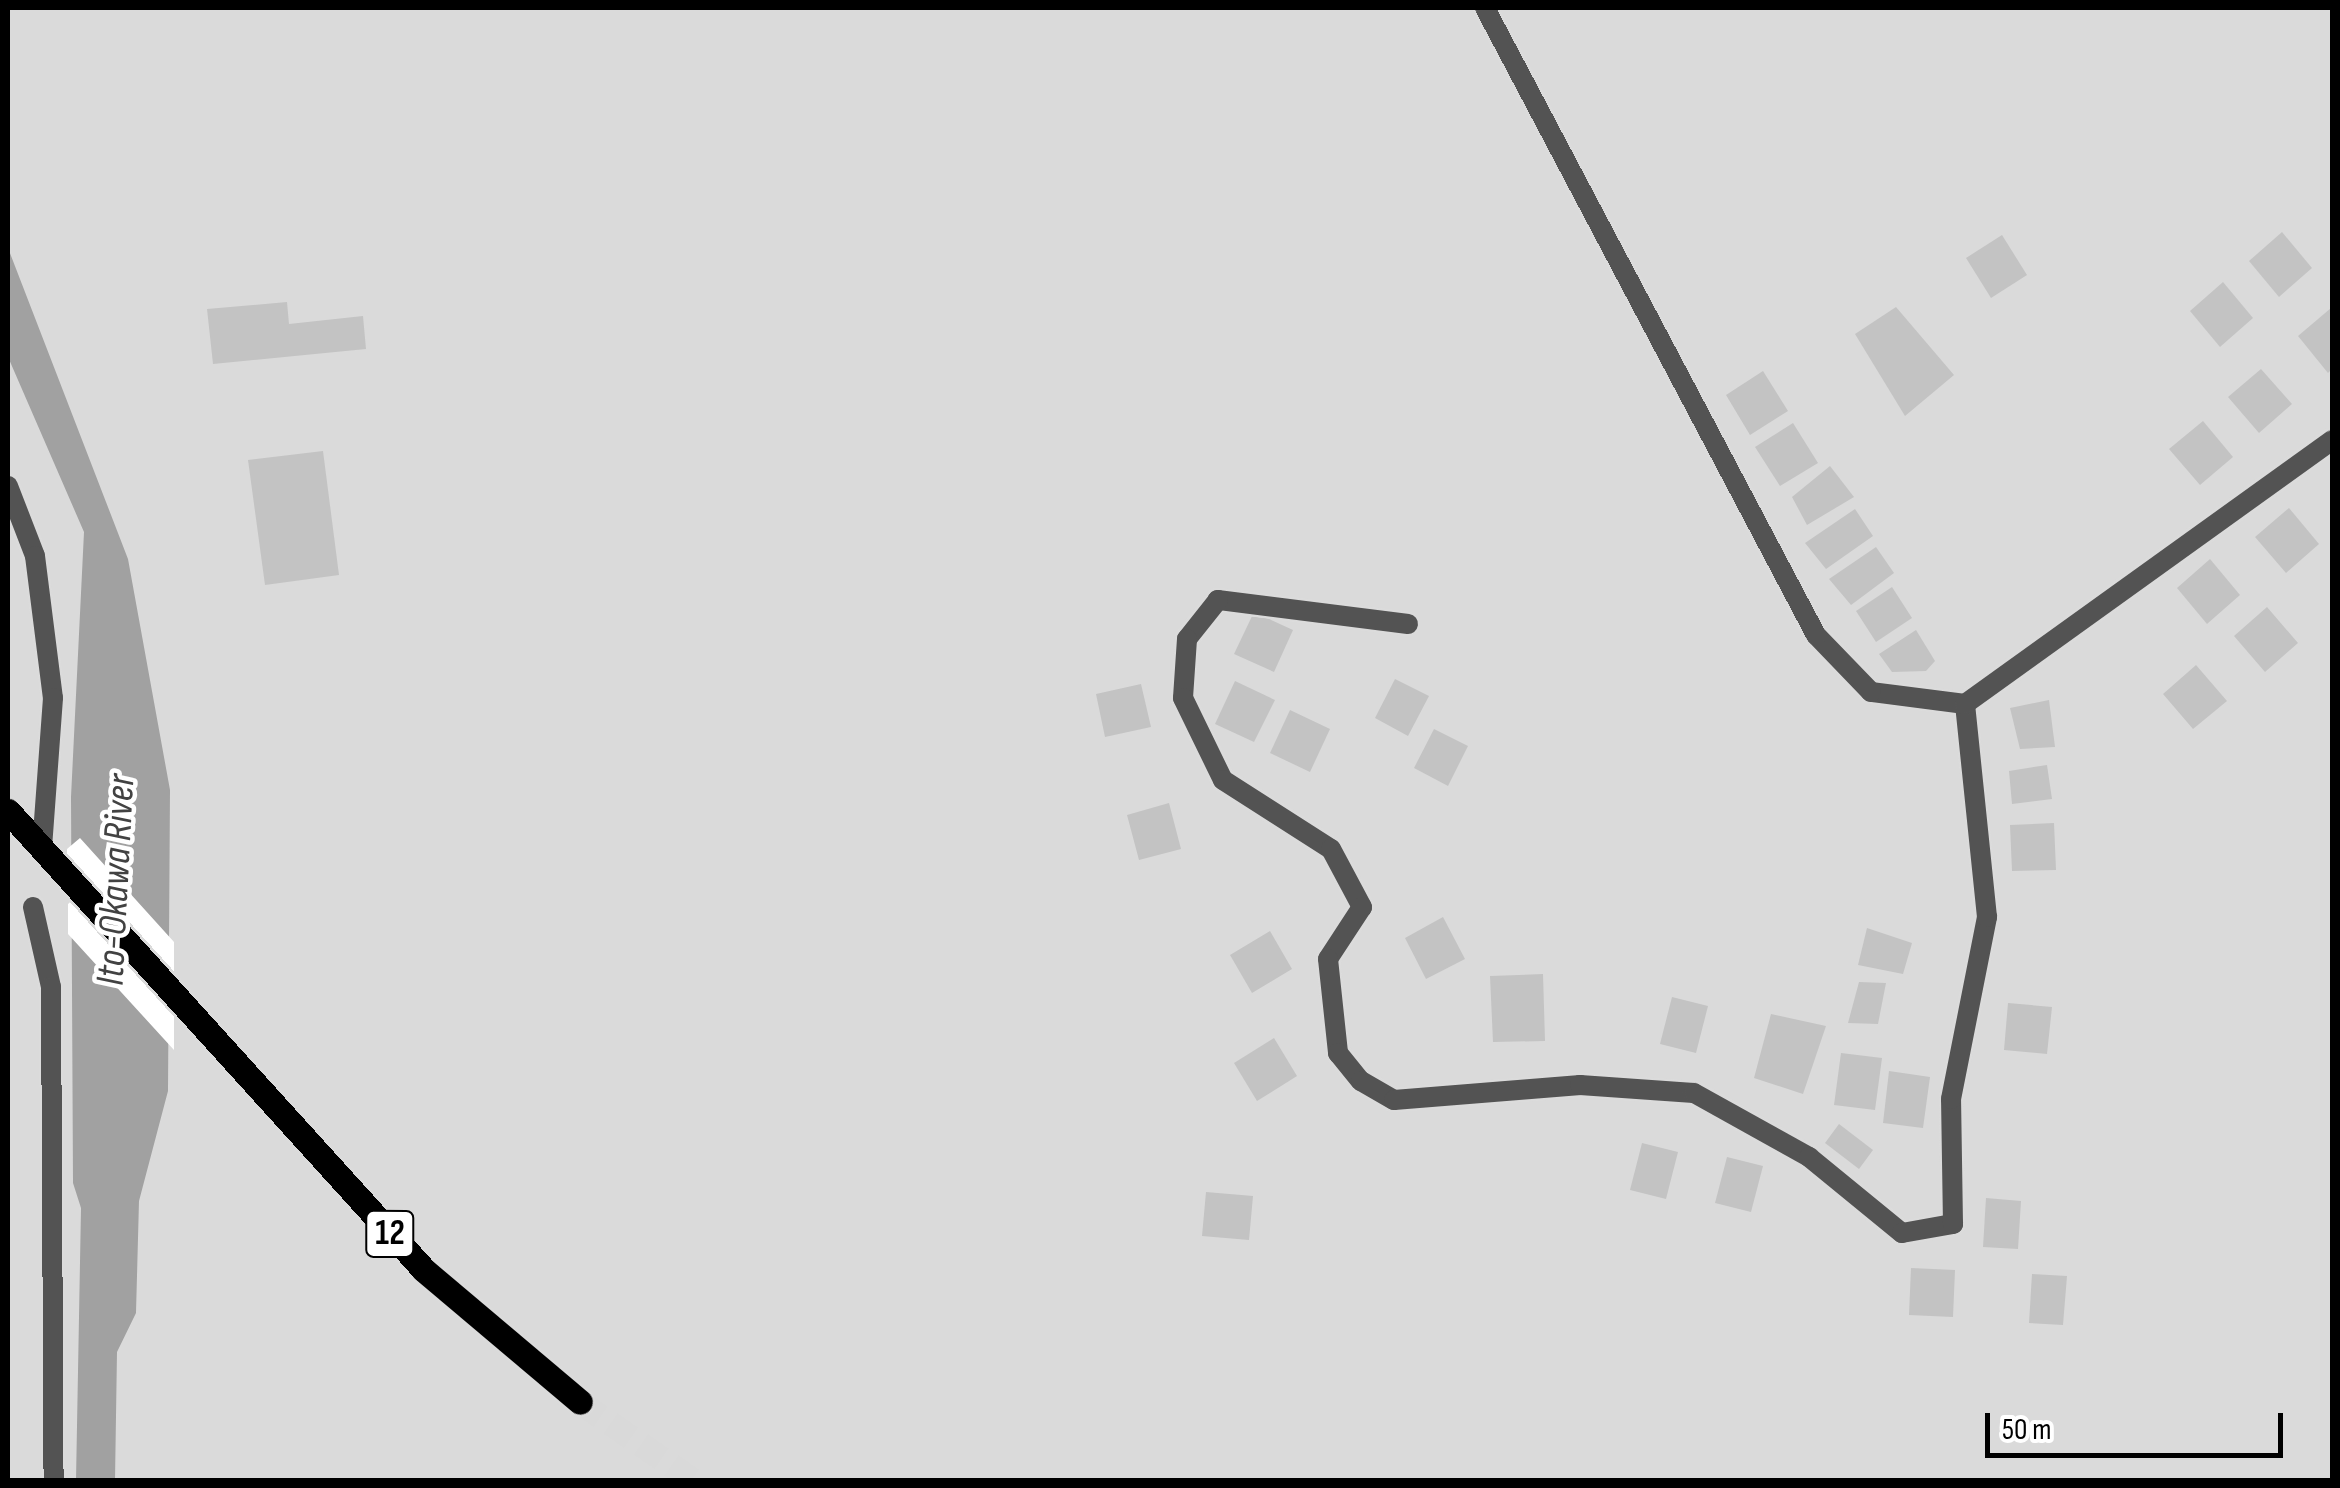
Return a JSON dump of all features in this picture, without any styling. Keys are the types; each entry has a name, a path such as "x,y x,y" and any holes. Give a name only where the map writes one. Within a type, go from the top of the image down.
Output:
{"main road":[{"name":"12","path":"8,811 216,1050 424,1270 580,1402"}],"street":[{"path":"1485,8 1816,634 1870,692 1965,704 2332,440"},
{"path":"8,486 34,556 53,698 42,847"},
{"path":"1408,624 1218,600 1187,638 1183,698 1223,780 1331,849 1362,907 1328,959 1338,1052 1394,1100 1580,1085 1694,1093 1809,1157 1902,1233 1953,1224 1951,1099 1987,917 1965,704"},
{"path":"33,907 51,986 54,1480"}],"shaded area":[{"path":"8,8 2332,8 2332,1480 8,1480"}],"water":[{"name":"Ito-Okawa River","path":"8,248 128,559 170,790 168,1091 139,1201 136,1313 117,1352 115,1480 76,1480 81,1208 73,1183 71,797 84,532 8,357"}],"pier":[{"path":"80,838 174,942 174,1050 68,934 68,904 83,891 67,874 67,849"}],"building":[{"path":"2282,232 2312,268 2279,297 2249,261"},
{"path":"2002,235 2027,275 1991,298 1966,258"},
{"path":"2223,282 2253,318 2220,347 2190,311"},
{"path":"287,302 289,324 363,316 366,349 213,364 207,309"},
{"path":"1896,307 1954,375 1905,416 1855,334"},
{"path":"2331,308 2332,369 2328,373 2298,336"},
{"path":"2261,369 2292,404 2259,433 2228,397"},
{"path":"1763,371 1788,411 1750,435 1726,395"},
{"path":"2203,421 2233,457 2200,485 2169,449"},
{"path":"1793,423 1818,463 1780,486 1755,447"},
{"path":"323,451 339,575 265,585 248,460"},
{"path":"1830,466 1854,497 1807,525 1792,497"},
{"path":"2289,508 2319,544 2286,573 2255,537"},
{"path":"1855,509 1873,536 1826,569 1805,543"},
{"path":"1876,547 1894,573 1851,605 1829,579"},
{"path":"2210,559 2240,595 2207,624 2177,588"},
{"path":"1892,587 1912,618 1876,642 1856,611"},
{"path":"2267,607 2298,643 2265,672 2234,636"},
{"path":"1254,612 1293,630 1274,672 1234,654"},
{"path":"1916,630 1935,661 1926,671 1892,672 1879,654"},
{"path":"2196,665 2227,701 2193,729 2163,694"},
{"path":"1395,679 1429,696 1408,736 1375,718"},
{"path":"1235,681 1275,700 1254,742 1215,724"},
{"path":"1141,684 1151,727 1105,737 1096,694"},
{"path":"2049,700 2055,747 2020,749 2010,708"},
{"path":"1290,710 1330,729 1310,772 1270,753"},
{"path":"1434,729 1468,746 1448,786 1414,768"},
{"path":"2047,765 2052,799 2012,804 2009,771"},
{"path":"1169,803 1181,849 1139,860 1127,815"},
{"path":"2054,823 2056,870 2012,871 2010,825"},
{"path":"1443,917 1465,959 1426,979 1405,938"},
{"path":"1867,928 1912,943 1903,974 1858,965"},
{"path":"1270,931 1292,969 1252,993 1230,955"},
{"path":"1543,974 1545,1041 1493,1042 1490,976"},
{"path":"1859,982 1886,983 1878,1024 1848,1023"},
{"path":"1672,997 1708,1006 1696,1053 1660,1044"},
{"path":"2008,1003 2052,1007 2047,1054 2004,1050"},
{"path":"1771,1014 1826,1026 1803,1094 1754,1078"},
{"path":"1274,1038 1297,1076 1257,1101 1234,1063"},
{"path":"1841,1053 1882,1058 1875,1110 1834,1105"},
{"path":"1889,1071 1930,1077 1923,1128 1883,1123"},
{"path":"1839,1124 1873,1150 1859,1169 1825,1143"},
{"path":"1642,1143 1678,1152 1666,1199 1630,1190"},
{"path":"1727,1157 1763,1166 1751,1212 1715,1203"},
{"path":"1206,1192 1253,1196 1249,1240 1202,1236"},
{"path":"1986,1198 2021,1201 2018,1249 1983,1247"},
{"path":"1911,1268 1955,1270 1953,1317 1909,1315"},
{"path":"2032,1274 2067,1276 2063,1325 2029,1323"}],"tunnel":[{"path":"580,1402 693,1480"}]}
